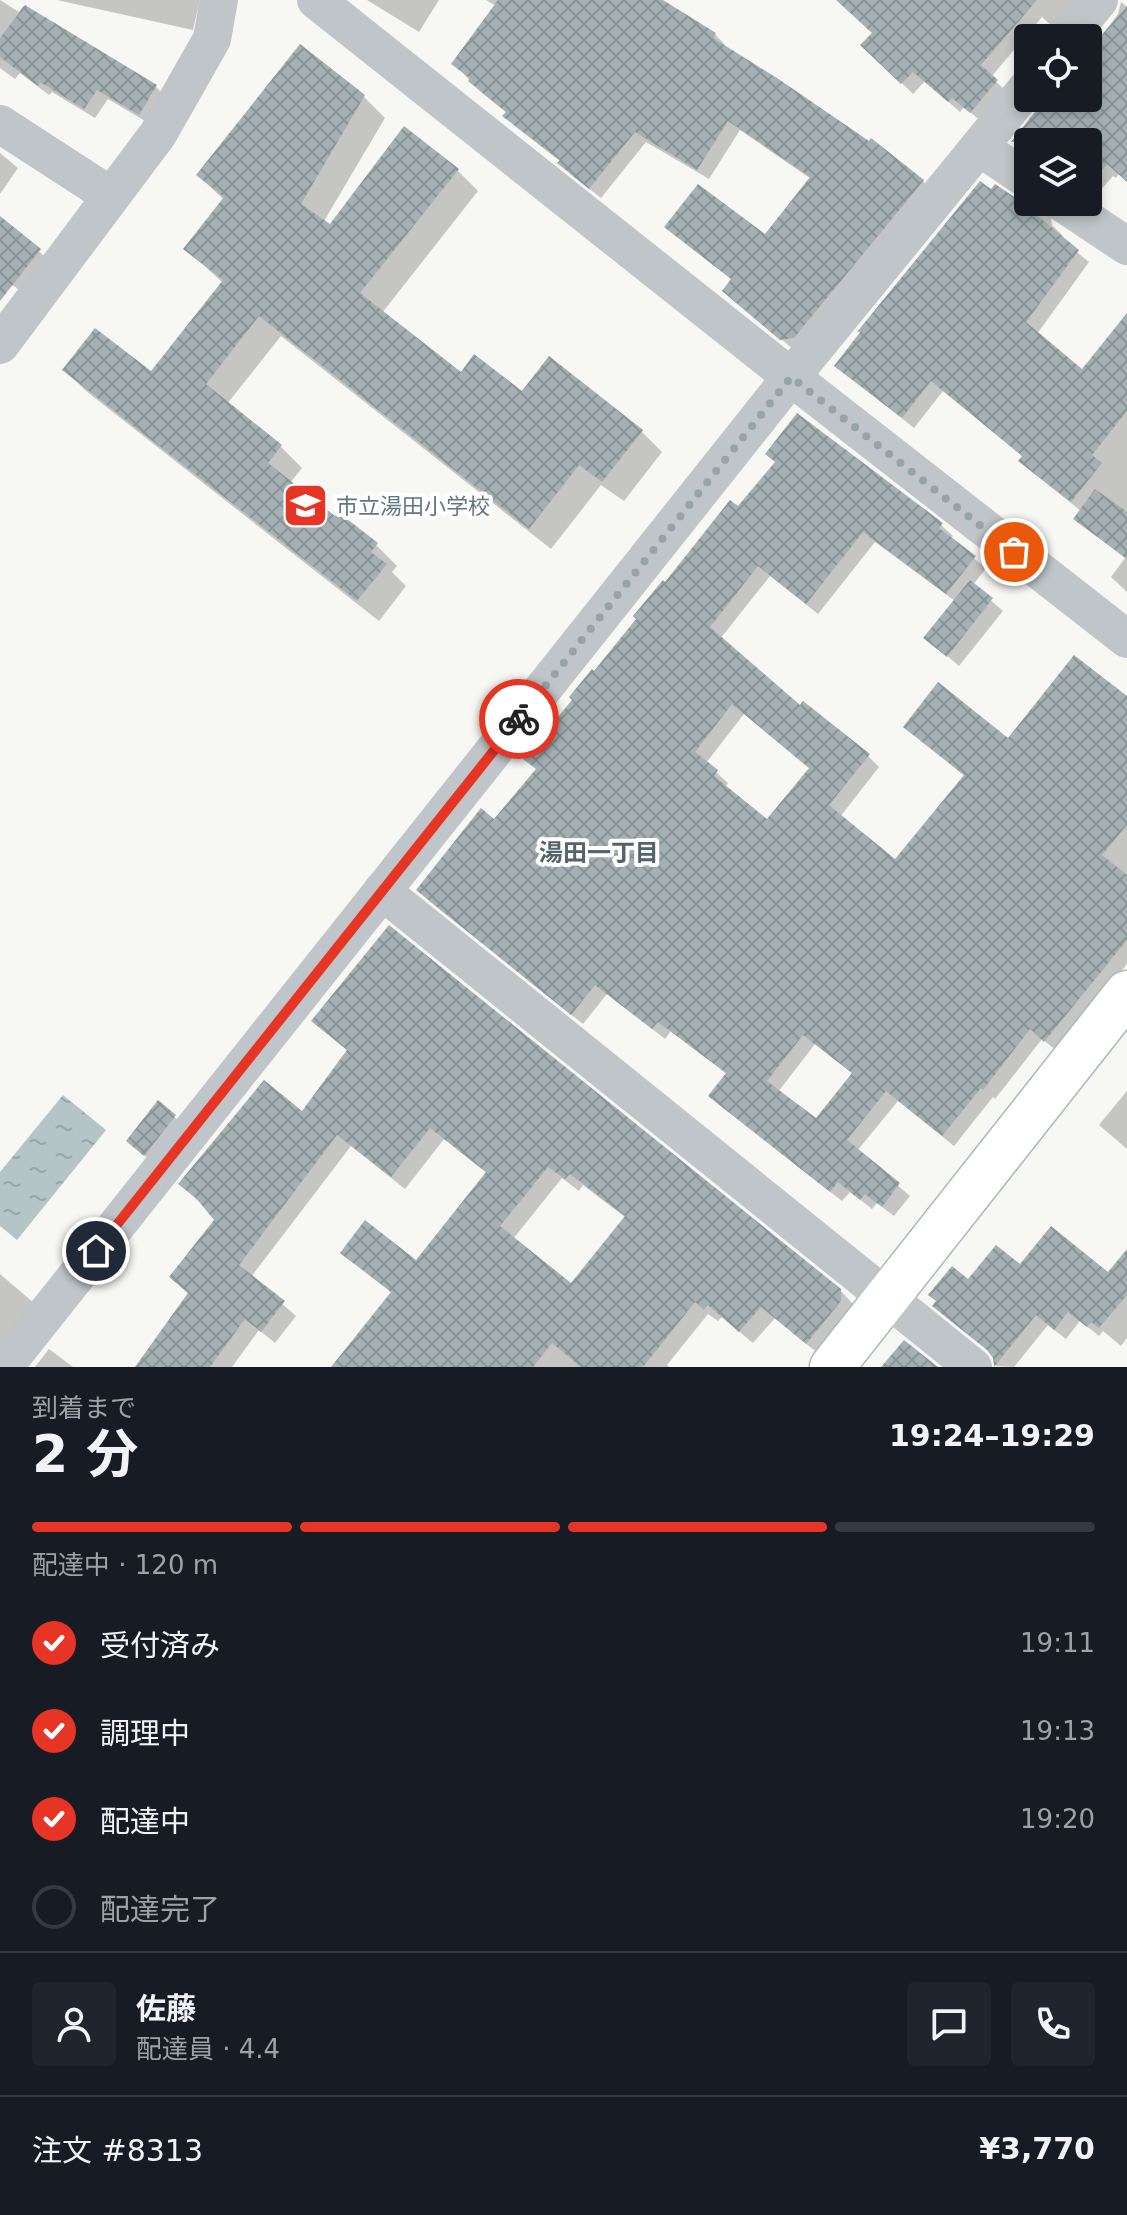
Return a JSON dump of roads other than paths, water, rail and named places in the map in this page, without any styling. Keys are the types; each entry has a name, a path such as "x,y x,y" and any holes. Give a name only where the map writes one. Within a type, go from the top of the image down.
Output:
{"street":[{"path":"0,345 158,134 212,39 219,0"},
{"path":"316,0 1127,639"},
{"path":"1079,24 1099,0"},
{"path":"4,1367 791,377 1014,104"},
{"path":"0,124 111,196"},
{"path":"979,147 1014,171"},
{"path":"1082,216 1127,246"},
{"path":"382,891 973,1367"},
{"path":"832,1367 1127,993"}],"water":[{"path":"63,1095 106,1130 17,1240 0,1226 0,1172"}],"place":[{"name":"市立湯田小学校","path":"305,506"}],"district":[{"name":"湯田一丁目","path":"599,853"}]}
